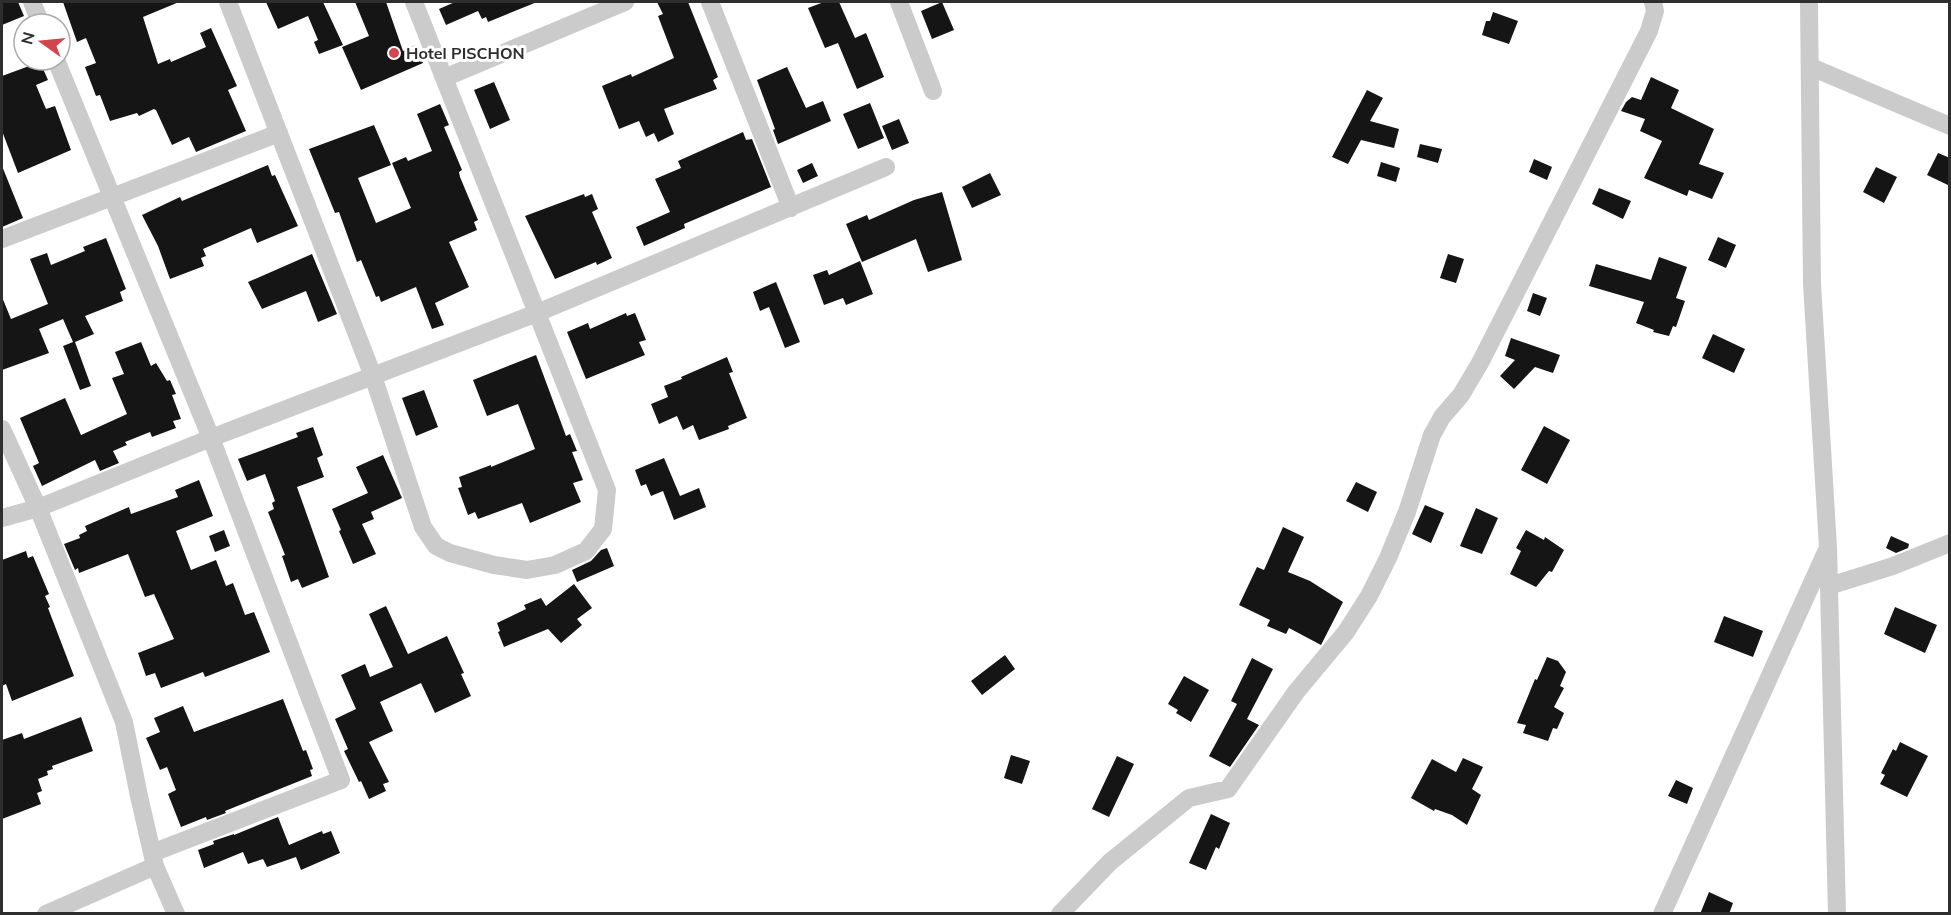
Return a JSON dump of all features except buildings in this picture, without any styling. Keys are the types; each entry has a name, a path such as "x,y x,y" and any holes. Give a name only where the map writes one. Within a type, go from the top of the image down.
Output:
{"street":[{"path":"228,2 373,376 423,527 436,546 450,553 494,565 527,570 555,565 586,551 603,529 607,490 414,2"},
{"path":"444,78 625,2"},
{"path":"710,2 790,208"},
{"path":"899,2 933,91"},
{"path":"1060,914 1110,862 1190,798 1228,789 1296,692 1346,632 1369,596 1388,558 1407,512 1432,435 1442,417 1461,395 1480,363 1595,139 1648,31 1655,12 1653,2"},
{"path":"1809,2 1812,284 1828,547 1837,914"},
{"path":"1811,67 1950,126"},
{"path":"46,914 154,859 341,780 211,438 61,72"},
{"path":"2,238 279,133"},
{"path":"2,518 38,508 211,438 537,313 886,167"},
{"path":"2,429 38,508 124,722 154,859 176,914"},
{"path":"1829,586 1893,566 1950,543"},
{"path":"1662,914 1828,547"}],"place":[{"name":"Hotel PISCHON","path":"394,53"}]}
